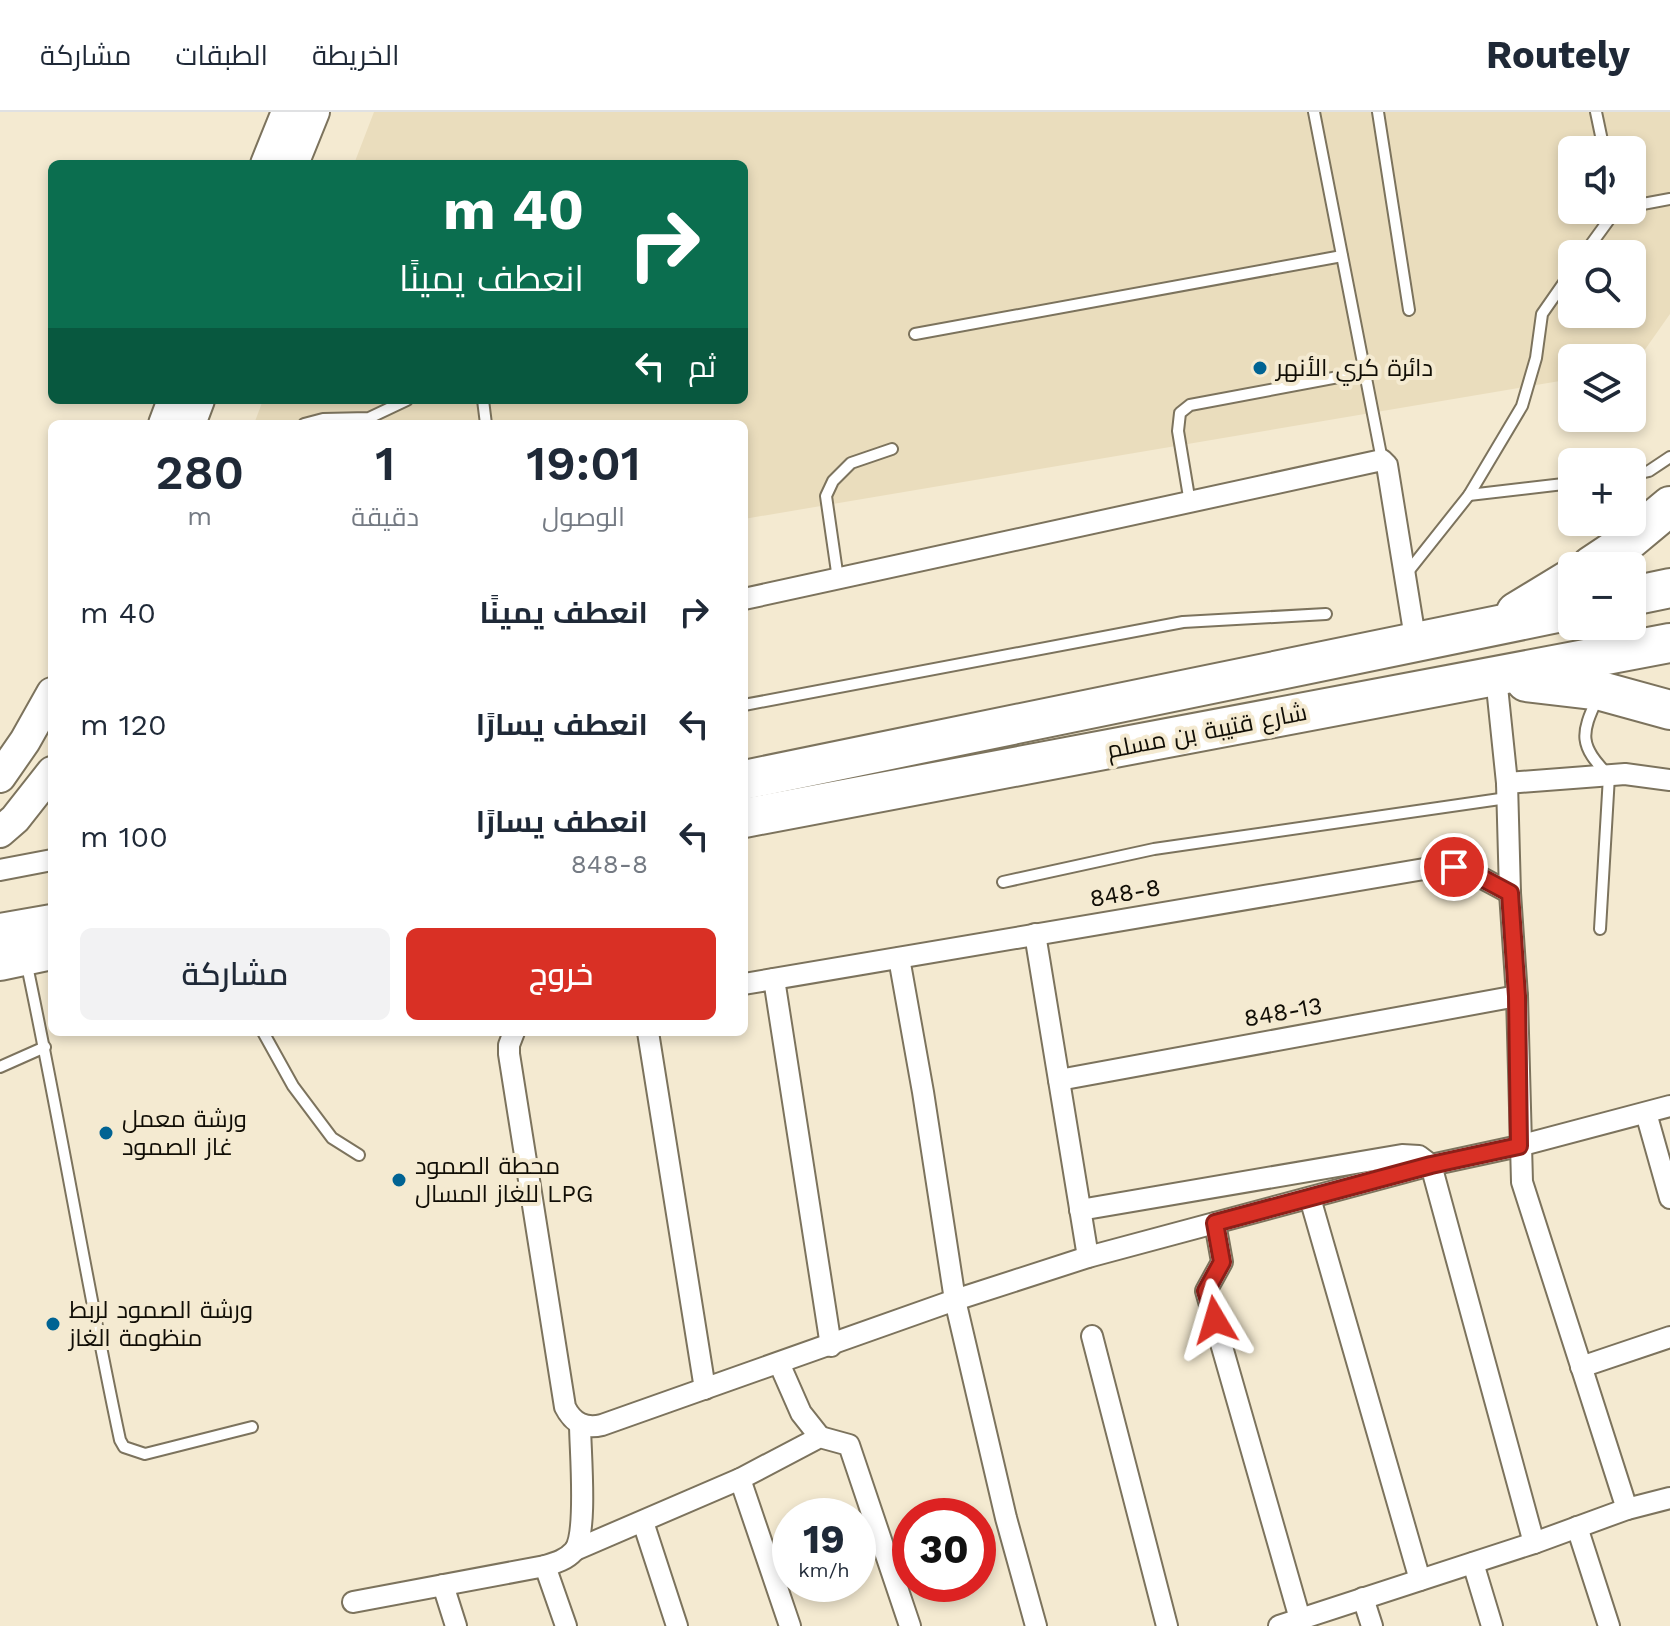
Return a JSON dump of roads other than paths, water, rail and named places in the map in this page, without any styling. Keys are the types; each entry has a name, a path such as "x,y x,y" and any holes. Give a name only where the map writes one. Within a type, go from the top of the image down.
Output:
{"highway":[{"path":"1612,552 1670,506"},
{"path":"1484,629 1558,586"},
{"path":"1646,593 1670,588"},
{"name":"شارع قتيبة بن مسلم","path":"748,779 1558,613"},
{"name":"شارع قتيبة بن مسلم","path":"748,817 1670,643"},
{"path":"1496,677 1601,691 1670,710"},
{"path":"19,950 48,927"}],"street":[{"path":"268,160 287,112"},
{"path":"295,160 314,112"},
{"path":"748,598 1382,460 1387,465 1416,644"},
{"path":"1496,677 1507,791 1517,996 1519,1146 1526,1199 1627,1509"},
{"path":"0,777 48,706"},
{"path":"1507,791 1609,776 1642,775 1670,780"},
{"path":"0,832 15,819 48,777"},
{"path":"0,870 48,861"},
{"name":"848-8","path":"748,983 1442,867 1467,870 1510,893"},
{"path":"1035,934 1088,1257"},
{"path":"899,958 955,1300 1006,1518 1036,1626"},
{"path":"774,979 831,1346"},
{"name":"848-13","path":"1059,1080 1517,996"},
{"path":"512,1036 509,1054 565,1407 580,1424 595,1427 955,1300 1088,1257 1431,1165 1519,1146 1670,1106"},
{"path":"649,1036 705,1389"},
{"path":"1646,1113 1670,1198"},
{"path":"1080,1210 1402,1155 1419,1156 1431,1165 1534,1543"},
{"path":"1310,1198 1420,1580"},
{"path":"1215,1223 1222,1262 1206,1291 1300,1619"},
{"path":"1092,1336 1167,1626"},
{"path":"1581,1367 1670,1337"},
{"path":"779,1363 801,1413 820,1437 849,1445 910,1626"},
{"path":"575,1550 582,1530 580,1424"},
{"path":"353,1602 561,1561 575,1550 740,1479 820,1437"},
{"path":"740,1479 790,1626"},
{"path":"1279,1626 1534,1543 1627,1509 1670,1498"},
{"path":"643,1522 677,1626"},
{"path":"1577,1527 1609,1626"},
{"path":"1473,1563 1492,1626"},
{"path":"545,1566 566,1626"},
{"path":"443,1585 456,1626"},
{"path":"1363,1598 1372,1626"}],"lane":[{"path":"1314,112 1382,460"},
{"path":"1378,112 1409,310"},
{"path":"1596,112 1601,136"},
{"path":"1646,203 1670,199"},
{"path":"915,334 1342,256"},
{"path":"1405,576 1469,495 1522,406 1536,358 1542,314 1558,291"},
{"path":"1190,503 1178,431 1180,413 1190,405 1365,372"},
{"path":"319,420 369,418 399,404"},
{"path":"838,579 826,496 833,481 851,463 892,449"},
{"path":"1646,472 1670,457"},
{"path":"1469,495 1558,485"},
{"path":"748,704 1183,622 1326,614"},
{"path":"1600,929 1609,776 1591,758 1586,746 1586,722 1601,691"},
{"path":"1003,882 1154,849 1507,791"},
{"path":"19,950 45,1047 96,1330 120,1440 124,1447 145,1454 252,1427"},
{"path":"265,1036 293,1086 332,1138 359,1155"},
{"path":"0,1067 45,1047"}],"place":[{"name":"دائرة كري الأنهر","path":"1260,368"},
{"name":"ورشة معمل غاز الصمود","path":"106,1133"},
{"name":"محطة الصمود للغاز المسال LPG","path":"399,1180"},
{"name":"ورشة الصمود لربط منظومة الغاز","path":"53,1324"}]}
